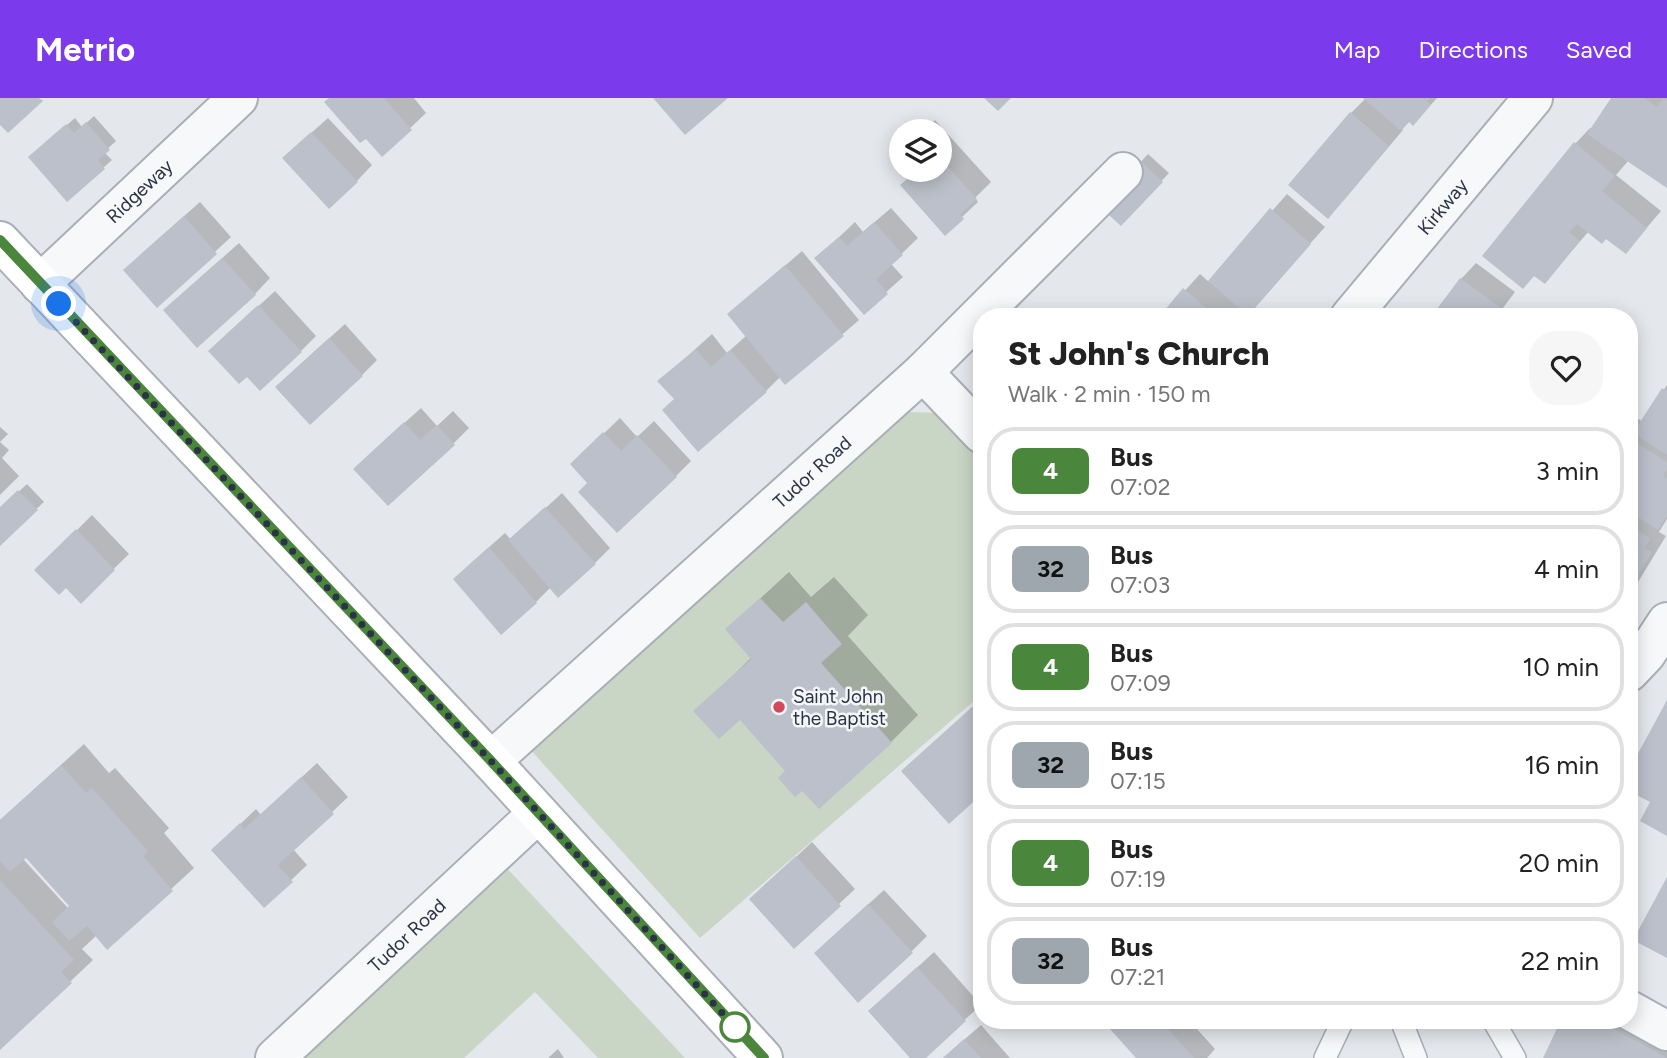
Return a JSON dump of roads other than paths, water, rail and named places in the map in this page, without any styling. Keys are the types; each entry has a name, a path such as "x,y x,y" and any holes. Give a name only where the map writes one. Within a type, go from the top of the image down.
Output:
{"street":[{"name":"Ridgeway","path":"40,284 238,98"},
{"name":"Kirkway","path":"1358,308 1533,98"},
{"name":"Tudor Road","path":"987,308 1123,172"},
{"path":"0,241 491,761 763,1058"},
{"name":"Tudor Road","path":"491,761 923,372 973,322"},
{"path":"923,372 973,425"},
{"path":"1638,662 1667,622"},
{"name":"Tudor Road","path":"275,1058 538,813"},
{"path":"1638,1015 1667,1031"}],"lane":[{"path":"1325,1058 1339,1029"},
{"path":"1405,1029 1416,1058"},
{"path":"1498,1029 1514,1058"}],"place":[{"name":"Saint John the Baptist","path":"779,707"}]}
